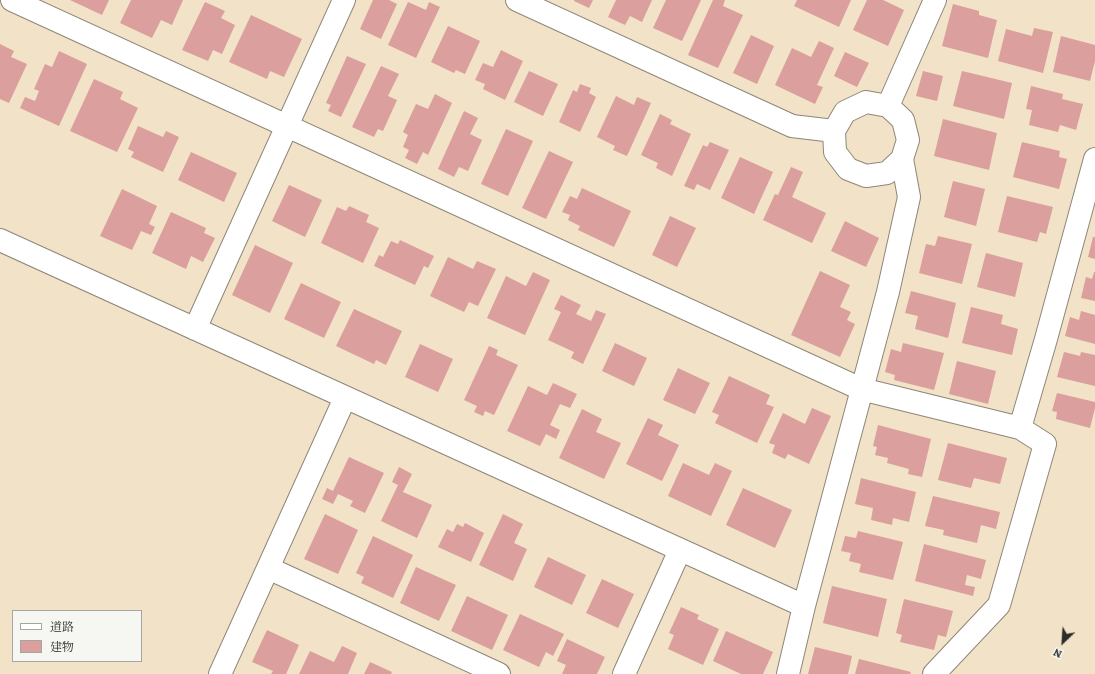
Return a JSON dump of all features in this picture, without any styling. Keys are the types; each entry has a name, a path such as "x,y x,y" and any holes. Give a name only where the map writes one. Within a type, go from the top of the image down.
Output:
{"street":[{"path":"12,0 861,389 1020,428 1045,444 999,605 934,674"},
{"path":"195,329 344,0"},
{"path":"517,0 792,126 834,132"},
{"path":"888,106 935,0"},
{"path":"788,674 804,606 888,292 910,197 902,159 908,140 903,120 888,106 866,102 845,112 834,132 836,152 848,168 866,176 887,173 902,159"},
{"path":"1020,428 1095,159"},
{"path":"0,240 804,606"},
{"path":"220,674 345,398"},
{"path":"624,674 680,550"},
{"path":"268,568 499,674"}],"building":[{"path":"70,0 109,0 102,15"},
{"path":"131,0 183,0 172,25 161,20 152,38 120,23"},
{"path":"373,0 389,0 397,4 381,39 360,29"},
{"path":"574,0 593,0 589,8"},
{"path":"616,0 652,0 642,22 630,16 625,25 608,17"},
{"path":"666,0 701,0 682,41 653,28"},
{"path":"713,0 725,0 723,6 743,15 718,68 688,55"},
{"path":"797,0 851,0 839,27 794,6"},
{"path":"867,0 883,0 904,10 888,46 853,30"},
{"path":"205,2 225,11 221,18 235,25 222,54 213,50 208,61 182,50"},
{"path":"408,2 426,10 429,2 440,7 416,58 388,45"},
{"path":"953,4 979,11 979,15 997,20 988,58 942,46"},
{"path":"251,15 302,39 284,77 270,71 267,79 229,62"},
{"path":"448,26 480,41 465,74 456,70 454,73 431,62"},
{"path":"1034,28 1053,32 1043,73 998,61 1006,29 1032,36"},
{"path":"751,35 774,46 757,84 733,73"},
{"path":"1061,36 1095,45 1095,61 1090,81 1053,72"},
{"path":"819,41 834,48 817,85 823,87 815,104 775,85 792,48 811,57"},
{"path":"0,44 14,51 11,57 27,64 9,103 0,99"},
{"path":"501,50 523,61 505,100 483,89 485,84 475,80 483,63 493,67"},
{"path":"59,51 87,64 59,126 20,108 25,97 35,101 39,91 34,89 45,64 52,67"},
{"path":"845,52 869,63 857,87 834,76"},
{"path":"347,56 366,64 341,117 328,111 331,105 326,103"},
{"path":"381,66 399,74 388,96 397,100 383,131 378,129 374,137 352,127"},
{"path":"529,71 558,84 543,116 514,102"},
{"path":"923,71 943,76 937,101 916,96"},
{"path":"962,71 1012,83 1004,119 953,106"},
{"path":"94,79 123,92 120,99 138,108 117,152 70,131"},
{"path":"580,84 591,88 589,93 596,97 580,132 559,122 573,90 577,92"},
{"path":"1031,86 1063,94 1062,99 1083,104 1076,130 1060,125 1058,132 1029,125 1032,110 1026,109"},
{"path":"435,94 452,103 428,155 423,152 417,164 405,158 409,150 403,147 408,135 403,132 416,104 428,109"},
{"path":"616,96 634,105 637,97 651,103 627,156 613,150 615,146 597,137"},
{"path":"464,111 478,118 470,134 482,140 468,171 459,167 454,177 438,169"},
{"path":"660,114 672,120 670,124 691,134 672,176 656,168 658,163 641,155"},
{"path":"943,119 997,133 989,170 934,156"},
{"path":"138,126 163,137 166,131 179,137 163,172 131,157 134,152 128,149"},
{"path":"506,129 533,141 508,196 481,184"},
{"path":"710,142 729,150 710,190 697,184 694,190 684,186 703,145 707,147"},
{"path":"1022,142 1060,151 1059,157 1067,159 1059,189 1013,177"},
{"path":"549,151 573,162 546,219 522,208"},
{"path":"191,152 237,173 224,202 178,180"},
{"path":"740,157 773,172 754,214 721,198"},
{"path":"791,167 803,172 792,197 826,213 812,243 763,220 775,194 778,195"},
{"path":"953,181 985,189 976,226 944,217"},
{"path":"289,185 322,200 305,237 272,221"},
{"path":"582,188 631,211 614,247 578,230 580,226 568,220 570,215 562,212 570,196 577,199"},
{"path":"122,189 157,206 149,224 155,227 151,235 141,231 132,250 100,236"},
{"path":"1007,196 1053,207 1046,234 1040,232 1037,242 998,232"},
{"path":"349,206 369,215 366,222 379,228 363,263 321,243 337,207 346,211"},
{"path":"171,212 206,228 204,233 215,238 203,262 191,256 186,269 152,253"},
{"path":"670,216 696,228 677,267 652,255"},
{"path":"845,221 879,238 866,267 831,251"},
{"path":"938,236 972,244 962,284 919,273 926,244 935,246"},
{"path":"1093,237 1095,237 1095,259 1088,257"},
{"path":"400,240 434,256 428,268 424,266 415,285 374,266 379,255 383,257 391,241 398,244"},
{"path":"255,245 293,263 270,313 232,295"},
{"path":"986,253 1023,263 1015,297 977,287"},
{"path":"448,257 473,269 477,261 496,269 478,306 469,302 464,312 430,296"},
{"path":"820,271 850,285 840,307 851,312 847,320 855,324 840,357 791,335"},
{"path":"533,272 550,280 525,335 487,318 506,276 526,286"},
{"path":"1094,272 1095,301 1081,298 1086,277 1092,279"},
{"path":"301,283 341,302 324,338 284,319"},
{"path":"911,291 956,303 948,338 915,329 918,316 905,313"},
{"path":"561,295 581,305 576,314 591,321 596,310 606,314 583,364 571,358 574,352 548,340 561,312 554,309"},
{"path":"971,307 1003,315 1001,324 1018,329 1012,355 962,343"},
{"path":"354,309 402,331 386,365 376,360 374,364 336,346"},
{"path":"1081,311 1095,315 1095,344 1065,336 1070,317 1079,320"},
{"path":"615,343 647,358 634,386 602,371"},
{"path":"903,343 944,353 934,390 894,380 895,375 885,372 891,349 901,352"},
{"path":"420,344 453,359 438,392 405,377"},
{"path":"489,346 498,350 496,355 518,365 494,415 485,411 483,416 474,412 477,406 464,400"},
{"path":"1064,352 1080,356 1081,352 1095,355 1095,386 1057,377"},
{"path":"957,361 996,371 988,404 949,394"},
{"path":"678,368 710,383 695,414 663,400"},
{"path":"729,376 770,395 766,404 774,407 757,443 715,423 719,415 712,412"},
{"path":"553,383 577,394 570,408 560,404 550,425 560,430 556,439 546,434 540,446 507,431 528,386 547,395"},
{"path":"1057,393 1095,402 1090,428 1056,419 1057,412 1052,411"},
{"path":"812,408 831,416 809,464 788,454 785,459 772,453 775,445 769,443 783,413 805,424"},
{"path":"582,409 602,419 596,432 621,443 604,479 559,458"},
{"path":"648,418 663,425 658,435 679,445 662,481 626,464"},
{"path":"878,425 931,439 922,477 908,474 909,469 887,463 888,458 875,455 877,447 873,446"},
{"path":"948,443 1007,458 1000,484 974,478 971,488 938,480"},
{"path":"349,457 384,473 365,513 350,506 353,501 338,494 333,504 322,499 327,488 333,491"},
{"path":"683,463 709,475 715,463 732,471 711,516 668,496"},
{"path":"399,467 412,474 403,492 432,505 417,538 381,521 398,485 392,482"},
{"path":"861,478 916,492 909,522 893,518 892,525 871,520 873,508 855,504"},
{"path":"743,488 792,510 775,548 726,525"},
{"path":"933,496 1000,512 996,529 981,525 977,543 943,535 944,530 925,526"},
{"path":"325,514 358,530 338,574 304,559"},
{"path":"503,514 523,524 514,543 527,549 513,581 479,565"},
{"path":"465,523 484,533 471,562 438,547 447,529 453,532 457,524 463,527"},
{"path":"858,531 903,542 893,580 859,572 861,564 849,561 851,553 841,551 845,536 856,538"},
{"path":"373,536 413,555 393,598 361,583 364,577 356,573"},
{"path":"924,544 986,560 981,579 967,575 965,585 975,587 973,596 915,581"},
{"path":"548,557 586,575 572,605 534,587"},
{"path":"416,567 456,585 439,621 400,603"},
{"path":"602,579 634,594 618,628 586,613"},
{"path":"832,586 887,599 878,637 823,623"},
{"path":"467,596 508,615 492,650 451,631"},
{"path":"904,599 953,611 946,637 938,635 934,650 900,642 902,635 896,633"},
{"path":"681,607 699,615 697,619 719,629 703,665 668,649 674,635 669,633"},
{"path":"520,614 564,634 553,656 546,652 539,667 503,650"},
{"path":"267,630 299,645 286,674 271,674 273,671 252,662"},
{"path":"726,631 773,652 763,674 741,674 713,661"},
{"path":"567,639 605,657 597,674 562,674 566,665 557,661"},
{"path":"342,646 357,653 348,674 299,674 310,651 334,662"},
{"path":"815,647 852,656 848,674 808,674"},
{"path":"859,659 911,672 910,674 855,674"},
{"path":"370,662 392,672 391,674 364,674"}]}
